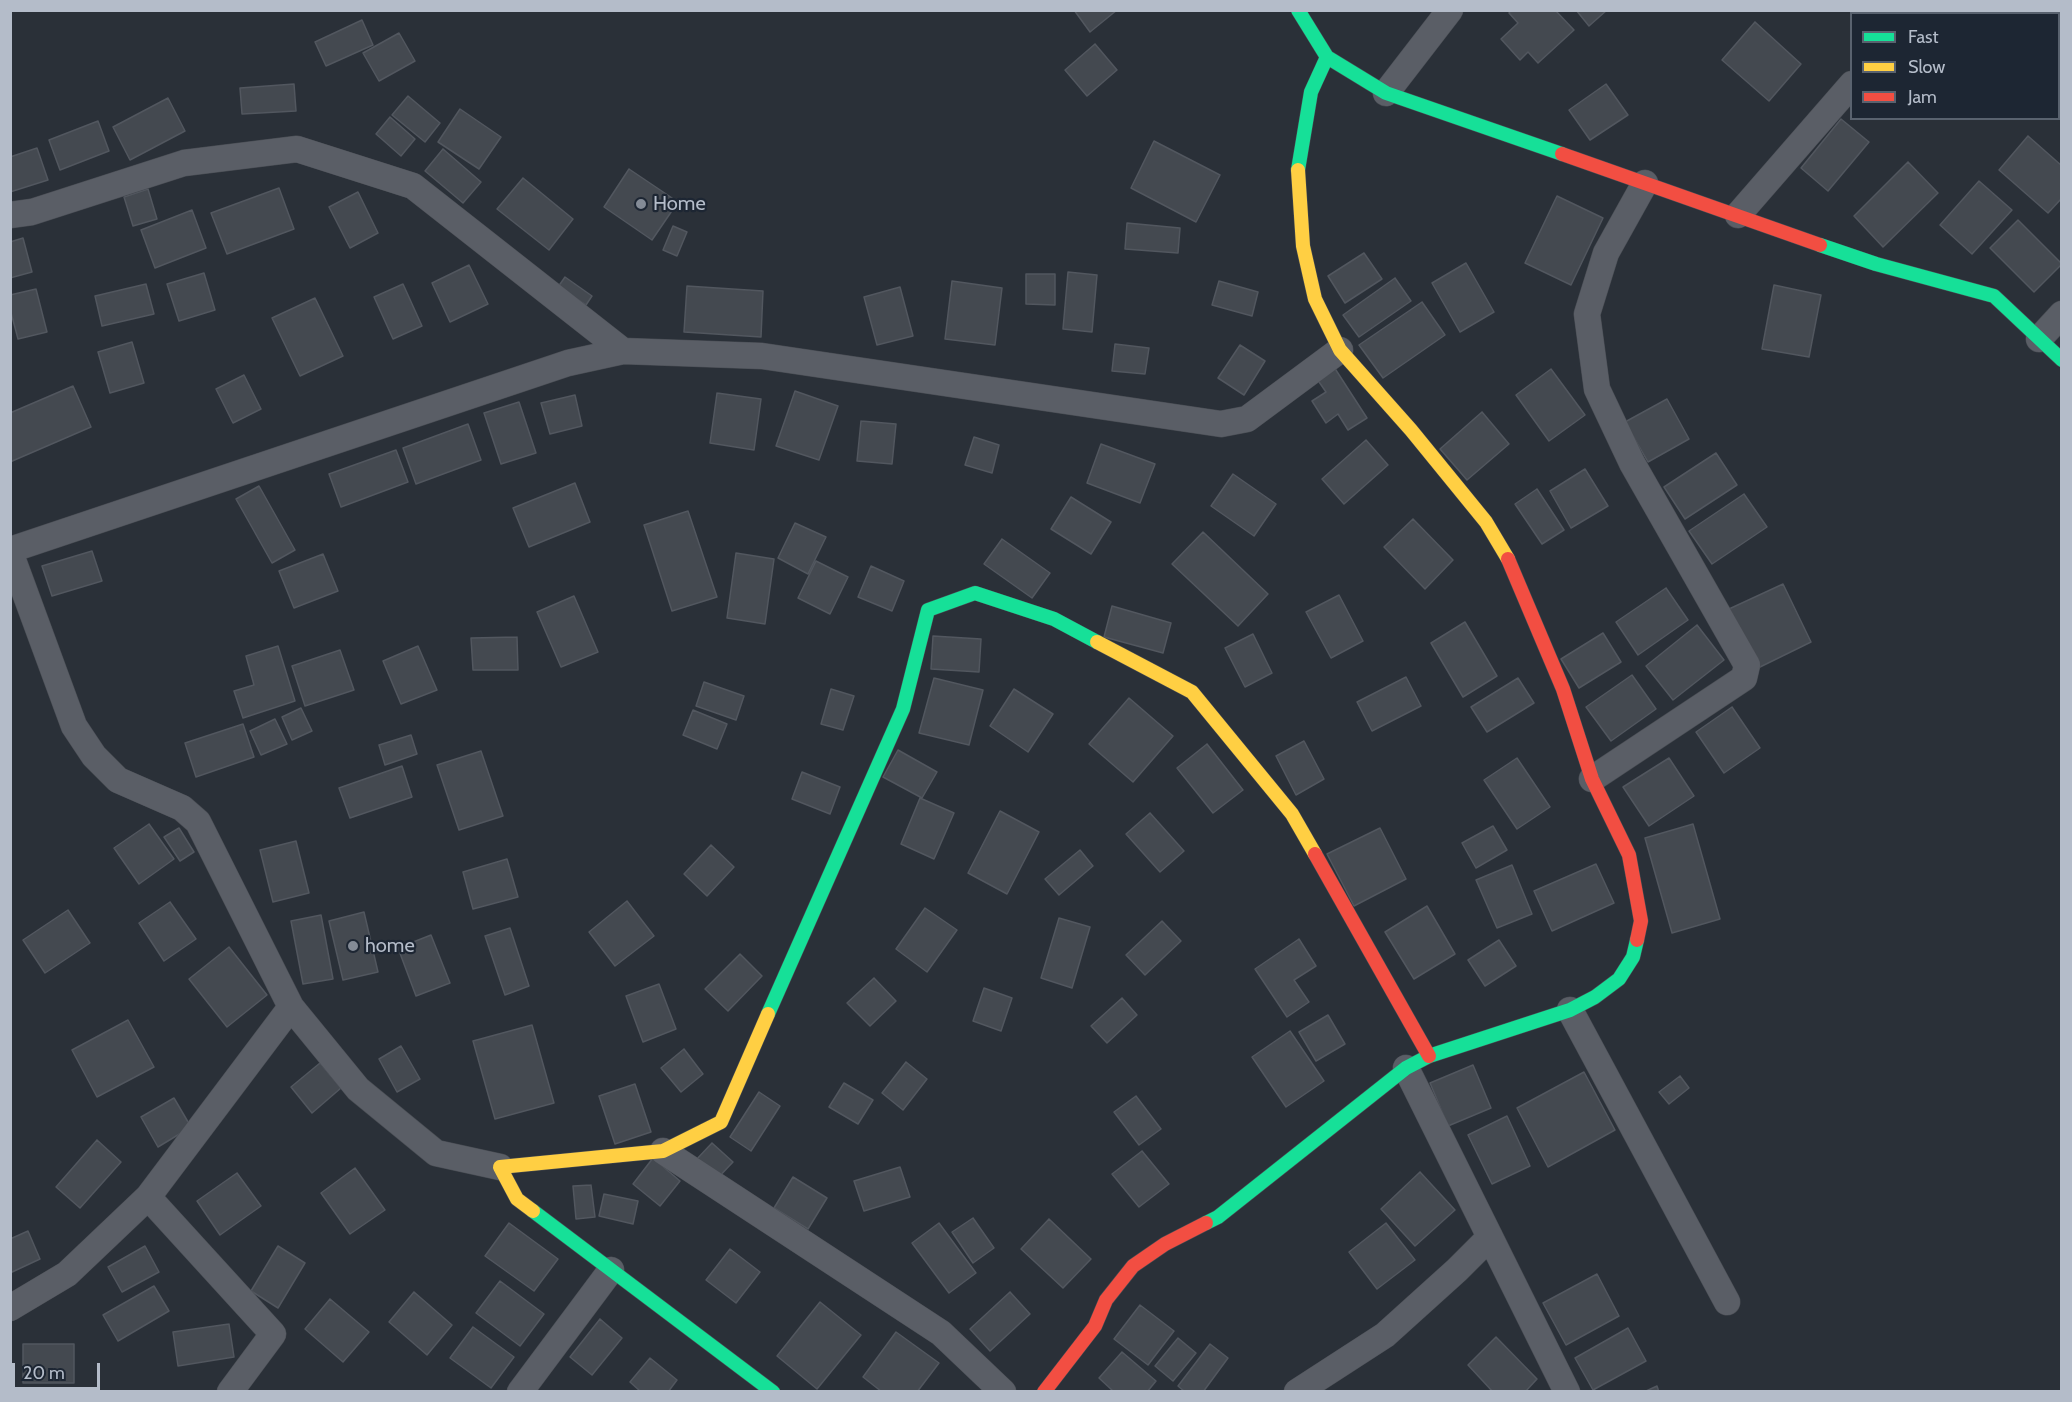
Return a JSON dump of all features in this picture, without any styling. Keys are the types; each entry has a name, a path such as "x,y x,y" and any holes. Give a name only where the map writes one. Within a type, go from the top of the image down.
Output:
{"street":[{"path":"1298,10 1326,57 1386,93 1876,264 1994,296 2061,360"},
{"path":"1386,93 1450,10"},
{"path":"1044,1392 1095,1326 1106,1300 1133,1266 1165,1244 1218,1218 1407,1068 1429,1056 1570,1010 1596,997 1619,979 1632,957 1641,921 1629,855 1592,779 1563,689 1507,558 1486,522 1411,430 1340,350 1315,299 1303,246 1298,164 1311,92 1326,57"},
{"path":"1738,216 1850,85"},
{"path":"10,215 32,212 183,163 297,149 413,186 623,351"},
{"path":"1592,779 1744,678 1747,664 1632,463 1597,389 1587,314 1606,253 1645,183"},
{"path":"2039,339 2061,314"},
{"path":"1340,350 1247,419 1221,424 762,356 623,351 568,363 10,551 74,726 94,756 118,780 182,808 198,822 291,1007 358,1089 436,1153 500,1167 663,1151 721,1122 903,709 928,610 975,593 1054,619 1192,692 1292,814 1429,1056"},
{"path":"10,1308 67,1274 147,1197 291,1007"},
{"path":"1570,1010 1727,1302"},
{"path":"1407,1068 1567,1392"},
{"path":"663,1151 941,1333 1003,1392"},
{"path":"500,1167 517,1199 773,1392"},
{"path":"147,1197 273,1334 230,1392"},
{"path":"1297,1392 1384,1335 1457,1270 1490,1237"},
{"path":"520,1392 610,1270"}],"building":[{"path":"1074,10 1117,10 1090,32"},
{"path":"1511,10 1555,10 1574,30 1538,63 1528,52 1520,60 1501,39 1518,23 1509,13"},
{"path":"1576,10 1607,10 1589,26"},
{"path":"362,20 373,45 326,66 315,42"},
{"path":"1755,22 1801,64 1769,101 1722,60"},
{"path":"399,33 415,61 379,81 363,53"},
{"path":"1095,44 1117,70 1087,96 1065,70"},
{"path":"294,84 296,111 242,114 240,88"},
{"path":"1606,84 1628,115 1590,140 1569,110"},
{"path":"408,96 440,123 425,142 392,115"},
{"path":"168,98 185,131 130,160 113,127"},
{"path":"460,109 501,137 479,169 438,142"},
{"path":"390,117 415,139 401,156 376,134"},
{"path":"1841,119 1869,142 1828,191 1801,168"},
{"path":"98,121 109,151 60,170 49,140"},
{"path":"2028,136 2062,166 2062,198 2048,213 1999,170"},
{"path":"1154,141 1220,175 1196,222 1131,188"},
{"path":"37,148 48,180 10,192 10,157"},
{"path":"443,149 481,182 463,203 425,171"},
{"path":"1908,162 1938,193 1883,247 1854,216"},
{"name":"Home","path":"629,169 678,202 652,240 604,207"},
{"path":"523,178 573,219 549,250 497,209"},
{"path":"1979,181 2012,210 1972,254 1940,225"},
{"path":"279,188 294,229 227,254 211,213"},
{"path":"148,189 157,219 133,226 124,197"},
{"path":"358,192 378,233 350,248 329,207"},
{"path":"1557,196 1603,218 1571,285 1525,263"},
{"path":"192,210 206,248 155,268 141,230"},
{"path":"2018,220 2062,264 2034,292 1990,248"},
{"path":"1127,223 1180,228 1178,253 1125,249"},
{"path":"673,226 687,232 677,256 663,250"},
{"path":"23,238 32,272 10,278 10,242"},
{"path":"1364,253 1382,279 1345,303 1328,276"},
{"path":"1466,263 1494,312 1460,332 1432,283"},
{"path":"469,265 488,304 450,322 432,283"},
{"path":"1068,272 1097,275 1092,332 1063,329"},
{"path":"204,273 215,310 179,321 167,284"},
{"path":"1026,274 1055,274 1055,305 1026,304"},
{"path":"565,277 592,296 586,305 558,287"},
{"path":"1395,278 1411,301 1359,337 1343,315"},
{"path":"952,281 1002,288 995,345 945,339"},
{"path":"1219,281 1258,292 1252,316 1212,305"},
{"path":"146,284 154,314 102,326 95,296"},
{"path":"403,284 422,326 393,339 374,297"},
{"path":"1774,285 1821,295 1809,357 1762,349"},
{"path":"687,286 763,291 761,337 684,332"},
{"path":"900,287 913,336 877,345 864,297"},
{"path":"36,289 47,332 18,339 10,309 10,295"},
{"path":"315,298 343,356 300,376 272,318"},
{"path":"1422,302 1445,335 1383,378 1359,345"},
{"path":"132,342 144,383 110,393 98,352"},
{"path":"1115,344 1149,348 1145,374 1112,371"},
{"path":"1240,345 1265,361 1244,395 1218,378"},
{"path":"1334,367 1367,418 1348,430 1338,414 1326,423 1312,401 1326,392 1317,379"},
{"path":"1551,369 1585,415 1549,441 1516,395"},
{"path":"244,375 261,409 233,423 216,389"},
{"path":"73,386 91,427 10,462 10,413"},
{"path":"795,391 838,406 819,460 776,446"},
{"path":"717,393 761,399 754,450 710,443"},
{"path":"575,395 582,426 550,434 541,403"},
{"path":"1667,399 1689,439 1648,462 1625,422"},
{"path":"519,402 536,453 501,464 484,413"},
{"path":"1482,412 1509,444 1467,480 1440,449"},
{"path":"861,421 896,424 892,464 857,461"},
{"path":"468,424 481,460 416,484 403,448"},
{"path":"974,437 999,445 992,473 965,465"},
{"path":"1366,440 1388,465 1344,504 1322,479"},
{"path":"1101,444 1155,464 1140,503 1087,483"},
{"path":"396,450 408,482 341,507 329,474"},
{"path":"1716,453 1737,485 1685,519 1664,487"},
{"path":"1585,469 1608,506 1571,528 1550,491"},
{"path":"1233,474 1276,504 1254,536 1211,506"},
{"path":"575,483 590,522 529,547 513,508"},
{"path":"259,486 295,550 272,563 236,499"},
{"path":"1537,489 1564,530 1542,544 1515,504"},
{"path":"1744,494 1767,527 1712,564 1689,531"},
{"path":"1071,497 1111,522 1091,554 1051,529"},
{"path":"688,511 717,597 672,611 644,525"},
{"path":"1413,519 1453,560 1425,589 1384,547"},
{"path":"795,523 826,537 808,574 778,558"},
{"path":"1203,532 1268,594 1238,626 1172,564"},
{"path":"1002,539 1050,573 1032,598 984,564"},
{"path":"92,551 102,581 52,596 42,566"},
{"path":"736,553 774,559 765,624 727,618"},
{"path":"323,554 338,591 294,608 279,571"},
{"path":"816,561 848,577 830,614 798,598"},
{"path":"871,566 904,581 892,611 858,597"},
{"path":"1783,584 1811,642 1758,668 1729,609"},
{"path":"1666,588 1688,620 1638,655 1616,622"},
{"path":"1339,595 1363,641 1331,658 1306,612"},
{"path":"574,596 598,652 561,667 537,612"},
{"path":"1112,606 1171,623 1163,653 1104,637"},
{"path":"1465,622 1497,676 1463,697 1431,643"},
{"path":"1697,625 1724,660 1673,700 1646,666"},
{"path":"1603,633 1621,662 1579,688 1561,659"},
{"path":"1253,634 1272,673 1245,687 1225,648"},
{"path":"933,636 981,639 979,672 931,669"},
{"path":"517,637 518,670 473,670 471,638"},
{"path":"278,646 295,701 243,718 234,691 254,685 246,656"},
{"path":"418,646 437,690 401,704 383,661"},
{"path":"340,650 354,690 305,706 292,666"},
{"path":"1632,675 1656,709 1611,741 1586,707"},
{"path":"1406,677 1421,706 1372,731 1357,702"},
{"path":"934,678 983,690 969,745 919,733"},
{"path":"1518,678 1534,703 1487,732 1471,707"},
{"path":"704,682 744,696 736,720 696,706"},
{"path":"831,689 854,696 843,730 821,724"},
{"path":"1014,689 1053,714 1028,752 990,726"},
{"path":"1129,698 1173,736 1133,782 1089,744"},
{"path":"1732,707 1760,748 1724,773 1696,732"},
{"path":"301,708 312,731 292,740 282,717"},
{"path":"693,710 727,724 717,749 683,735"},
{"path":"275,719 287,744 261,755 250,731"},
{"path":"243,724 254,757 196,777 185,743"},
{"path":"411,735 417,754 385,765 379,745"},
{"path":"1304,741 1324,779 1296,795 1276,756"},
{"path":"1207,744 1243,790 1213,813 1177,768"},
{"path":"898,750 937,772 922,798 883,777"},
{"path":"481,751 503,816 459,830 437,765"},
{"path":"1517,758 1550,807 1517,829 1484,780"},
{"path":"1669,758 1694,796 1649,826 1623,787"},
{"path":"402,766 412,797 350,818 339,788"},
{"path":"802,772 840,787 830,814 792,799"},
{"path":"920,798 954,813 934,859 901,844"},
{"path":"1000,811 1039,832 1007,894 968,873"},
{"path":"1150,813 1184,851 1160,872 1126,834"},
{"path":"149,824 174,859 139,884 114,848"},
{"path":"1693,824 1720,919 1672,933 1645,838"},
{"path":"1493,826 1507,850 1476,868 1462,843"},
{"path":"179,828 194,852 180,861 164,837"},
{"path":"1380,828 1406,879 1354,906 1327,854"},
{"path":"296,841 309,893 273,902 260,850"},
{"path":"711,845 734,867 707,896 684,874"},
{"path":"1080,850 1093,866 1059,895 1045,879"},
{"path":"507,859 518,897 473,909 463,872"},
{"path":"1596,864 1614,903 1552,931 1534,891"},
{"path":"1512,865 1532,914 1497,928 1476,880"},
{"path":"627,901 654,936 615,966 589,932"},
{"path":"170,902 196,939 164,961 139,923"},
{"path":"1427,906 1455,954 1414,979 1385,932"},
{"path":"925,908 957,930 927,972 896,949"},
{"path":"68,910 90,943 45,973 23,940"},
{"name":"home","path":"364,912 378,972 343,980 329,921"},
{"path":"321,915 333,979 303,984 291,921"},
{"path":"1059,918 1090,927 1072,988 1041,978"},
{"path":"1162,921 1181,941 1145,975 1126,955"},
{"path":"510,928 529,986 505,995 485,936"},
{"path":"431,935 450,983 416,996 398,948"},
{"path":"1299,939 1316,966 1294,980 1309,1002 1287,1017 1255,969"},
{"path":"1499,940 1516,966 1485,986 1468,960"},
{"path":"229,947 267,995 227,1027 189,979"},
{"path":"740,954 762,976 728,1011 705,989"},
{"path":"874,978 896,1001 870,1026 847,1003"},
{"path":"659,984 676,1029 643,1042 626,996"},
{"path":"984,988 1012,998 1001,1031 973,1021"},
{"path":"1122,998 1137,1015 1107,1043 1091,1026"},
{"path":"1328,1015 1345,1044 1316,1061 1299,1032"},
{"path":"128,1020 154,1067 97,1097 72,1050"},
{"path":"532,1025 554,1103 495,1119 473,1041"},
{"path":"1290,1031 1324,1081 1286,1107 1252,1057"},
{"path":"401,1046 420,1079 397,1092 379,1059"},
{"path":"684,1049 703,1074 681,1092 661,1068"},
{"path":"906,1062 927,1079 903,1110 882,1093"},
{"path":"320,1063 341,1088 312,1113 291,1087"},
{"path":"1473,1065 1491,1108 1448,1126 1430,1083"},
{"path":"1584,1072 1615,1130 1548,1167 1517,1108"},
{"path":"1680,1076 1689,1088 1669,1104 1659,1092"},
{"path":"844,1083 873,1100 858,1124 829,1107"},
{"path":"635,1084 651,1132 615,1144 599,1096"},
{"path":"759,1092 780,1106 751,1151 730,1137"},
{"path":"1136,1096 1161,1129 1139,1145 1114,1112"},
{"path":"174,1098 191,1127 158,1147 141,1117"},
{"path":"1507,1116 1530,1166 1492,1184 1468,1135"},
{"path":"97,1140 121,1162 80,1208 56,1187"},
{"path":"712,1143 733,1162 715,1181 694,1162"},
{"path":"1142,1151 1169,1184 1139,1207 1112,1174"},
{"path":"653,1158 680,1181 660,1206 633,1184"},
{"path":"900,1167 910,1197 864,1211 854,1181"},
{"path":"355,1168 385,1210 350,1234 321,1193"},
{"path":"1420,1172 1455,1210 1415,1246 1381,1209"},
{"path":"237,1173 261,1206 220,1235 197,1201"},
{"path":"793,1177 827,1198 808,1229 774,1208"},
{"path":"591,1185 595,1217 576,1219 573,1186"},
{"path":"604,1194 638,1201 633,1224 599,1216"},
{"path":"973,1218 994,1248 973,1263 952,1232"},
{"path":"1049,1219 1091,1259 1063,1288 1021,1249"},
{"path":"509,1223 558,1259 534,1291 485,1256"},
{"path":"939,1223 976,1273 949,1293 912,1243"},
{"path":"1386,1223 1415,1260 1377,1289 1349,1252"},
{"path":"28,1231 40,1259 10,1273 10,1239"},
{"path":"145,1246 159,1272 122,1292 108,1267"},
{"path":"278,1246 305,1263 278,1308 251,1291"},
{"path":"730,1249 760,1272 736,1303 706,1280"},
{"path":"1597,1274 1619,1316 1566,1345 1543,1303"},
{"path":"500,1281 544,1314 520,1346 476,1313"},
{"path":"154,1286 169,1311 118,1341 103,1315"},
{"path":"414,1292 452,1325 427,1355 389,1322"},
{"path":"1010,1292 1030,1314 990,1351 970,1329"},
{"path":"330,1299 369,1332 343,1362 305,1329"},
{"path":"820,1302 861,1335 817,1389 777,1356"},
{"path":"1140,1305 1174,1331 1148,1365 1114,1339"},
{"path":"600,1319 622,1338 592,1375 570,1357"},
{"path":"229,1324 234,1357 178,1366 173,1332"},
{"path":"473,1327 514,1357 491,1388 450,1358"},
{"path":"1628,1328 1646,1361 1593,1390 1575,1358"},
{"path":"896,1332 939,1363 917,1392 882,1392 863,1377"},
{"path":"1496,1337 1537,1379 1525,1392 1493,1392 1468,1365"},
{"path":"1178,1338 1196,1353 1173,1381 1155,1366"},
{"path":"23,1344 74,1344 74,1383 23,1383"},
{"path":"1210,1344 1228,1358 1203,1392 1185,1392 1178,1386"},
{"path":"1122,1352 1156,1381 1147,1392 1114,1392 1099,1378"},
{"path":"650,1358 677,1380 668,1392 641,1392 630,1382"},
{"path":"1657,1386 1659,1392 1644,1392"}],"traffic: fast":[{"path":"1298,10 1327,57 1386,93 1562,154"},
{"path":"1298,170 1311,92 1327,57"},
{"path":"1820,245 1876,264 1994,296 2062,360"},
{"path":"768,1014 903,709 928,610 975,593 1054,619 1097,642"},
{"path":"1206,1223 1218,1217 1406,1068 1429,1056 1570,1010 1595,997 1619,979 1633,957 1637,940"},
{"path":"533,1211 773,1392"}],"traffic: slow":[{"path":"1298,170 1303,246 1315,299 1340,350 1411,430 1486,522 1508,559"},
{"path":"1097,642 1192,692 1292,814 1315,854"},
{"path":"533,1211 517,1199 500,1167 663,1151 721,1122 768,1014"}],"traffic: jam":[{"path":"1562,154 1820,245"},
{"path":"1508,559 1563,689 1592,779 1629,855 1641,921 1637,940"},
{"path":"1315,854 1429,1056"},
{"path":"1044,1392 1095,1326 1106,1300 1133,1266 1165,1244 1206,1223"}],"place":[{"name":"Home","path":"641,204"},
{"name":"home","path":"353,946"}]}
